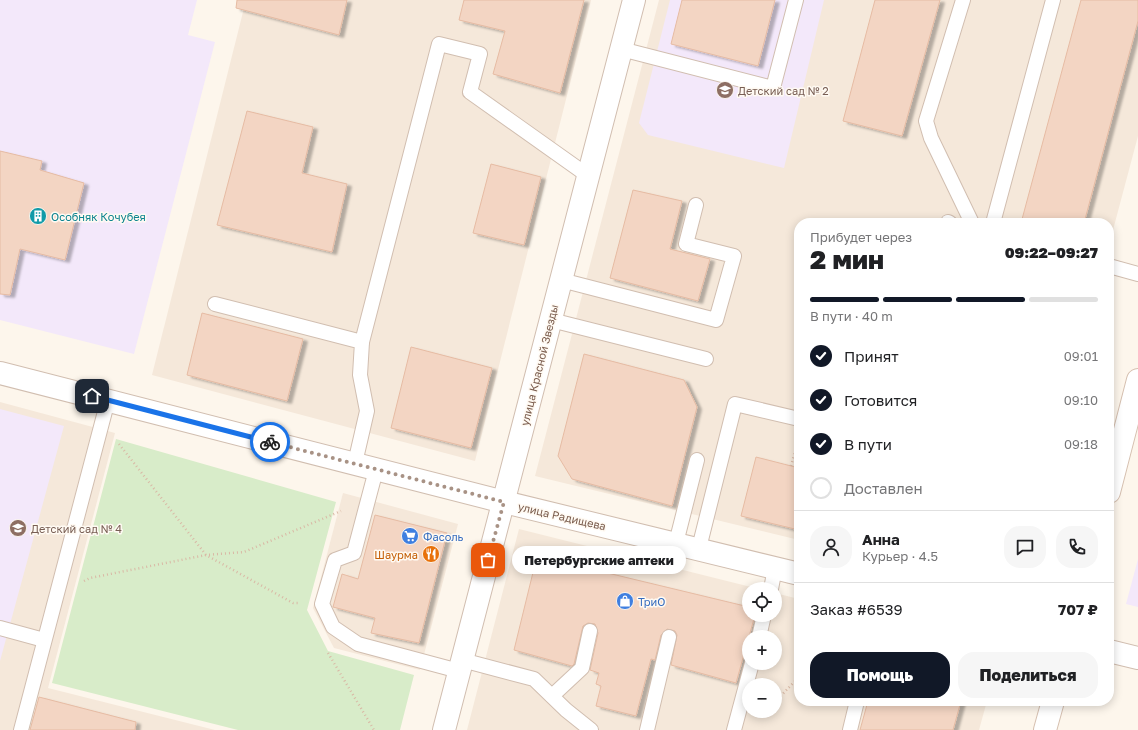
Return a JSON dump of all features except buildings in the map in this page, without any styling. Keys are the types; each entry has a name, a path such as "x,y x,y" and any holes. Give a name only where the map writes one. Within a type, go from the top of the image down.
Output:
{"street":[{"name":"улица Красной Звезды","path":"444,730 551,320 587,175 634,0"},
{"name":"улица Радищева","path":"0,373 355,463 376,470 699,548 794,573"},
{"path":"1114,473 1138,380"},
{"path":"1114,652 1138,658"},
{"path":"1045,730 1052,706"}],"lane":[{"path":"620,49 773,88 796,0"},
{"path":"963,0 926,121 931,138 970,218"},
{"path":"993,218 1053,0"},
{"path":"355,463 367,411 360,375 362,342 439,44 480,54 470,92 587,175"},
{"path":"561,280 716,320 734,256 686,244 696,205"},
{"path":"1114,267 1138,274"},
{"path":"215,304 362,342"},
{"path":"551,320 706,359"},
{"path":"21,730 108,400"},
{"path":"699,548 735,404 794,419"},
{"path":"676,543 697,460"},
{"path":"376,470 354,553 335,560 322,604 333,627 358,644 461,666 534,679 591,730"},
{"path":"772,582 775,568"},
{"path":"0,628 44,640"},
{"path":"552,696 582,668 590,632"},
{"path":"648,730 669,637"},
{"path":"734,730 750,670"},
{"path":"850,730 856,706"}],"path":[{"path":"117,440 206,555 293,603 322,604"},
{"path":"791,466 794,455"},
{"path":"56,595 90,578 206,555 244,552 323,520 369,498"},
{"path":"333,627 328,651 374,730"},
{"path":"782,695 794,682"}],"shaded area":[{"path":"0,0 197,0 188,35 215,42 134,354 0,320"},
{"path":"246,0 591,0 475,461 152,375"},
{"path":"659,0 1138,0 1138,136 1114,226 1114,218 794,218 794,539 535,476"},
{"name":"Детский сад № 2","path":"670,0 824,0 784,168 648,135 639,123"},
{"path":"0,402 115,433 48,688 215,730 0,730"},
{"name":"Детский сад № 4","path":"0,409 64,426 0,661"},
{"path":"343,493 458,524 420,670 334,648 313,608"},
{"path":"519,529 742,585 742,622 782,622 782,595 794,598 794,706 986,706 979,730 467,730"},
{"path":"1138,559 1138,607 1126,604"}],"green space":[{"path":"116,439 336,502 307,610 328,651 414,675 400,730 238,730 52,683"}],"way so far":[{"path":"270,442 355,463 376,470 464,490 504,502 488,560"}],"place":[{"name":"Детский сад № 2","path":"725,90"},
{"name":"Особняк Кочубея","path":"38,216"},
{"name":"Детский сад № 4","path":"18,528"},
{"name":"Фасоль","path":"410,536"},
{"name":"Шаурма","path":"431,554"},
{"name":"Петербургские аптеки","path":"488,560"},
{"name":"ТриО","path":"625,601"}],"route":[{"path":"92,396 270,442"}]}
